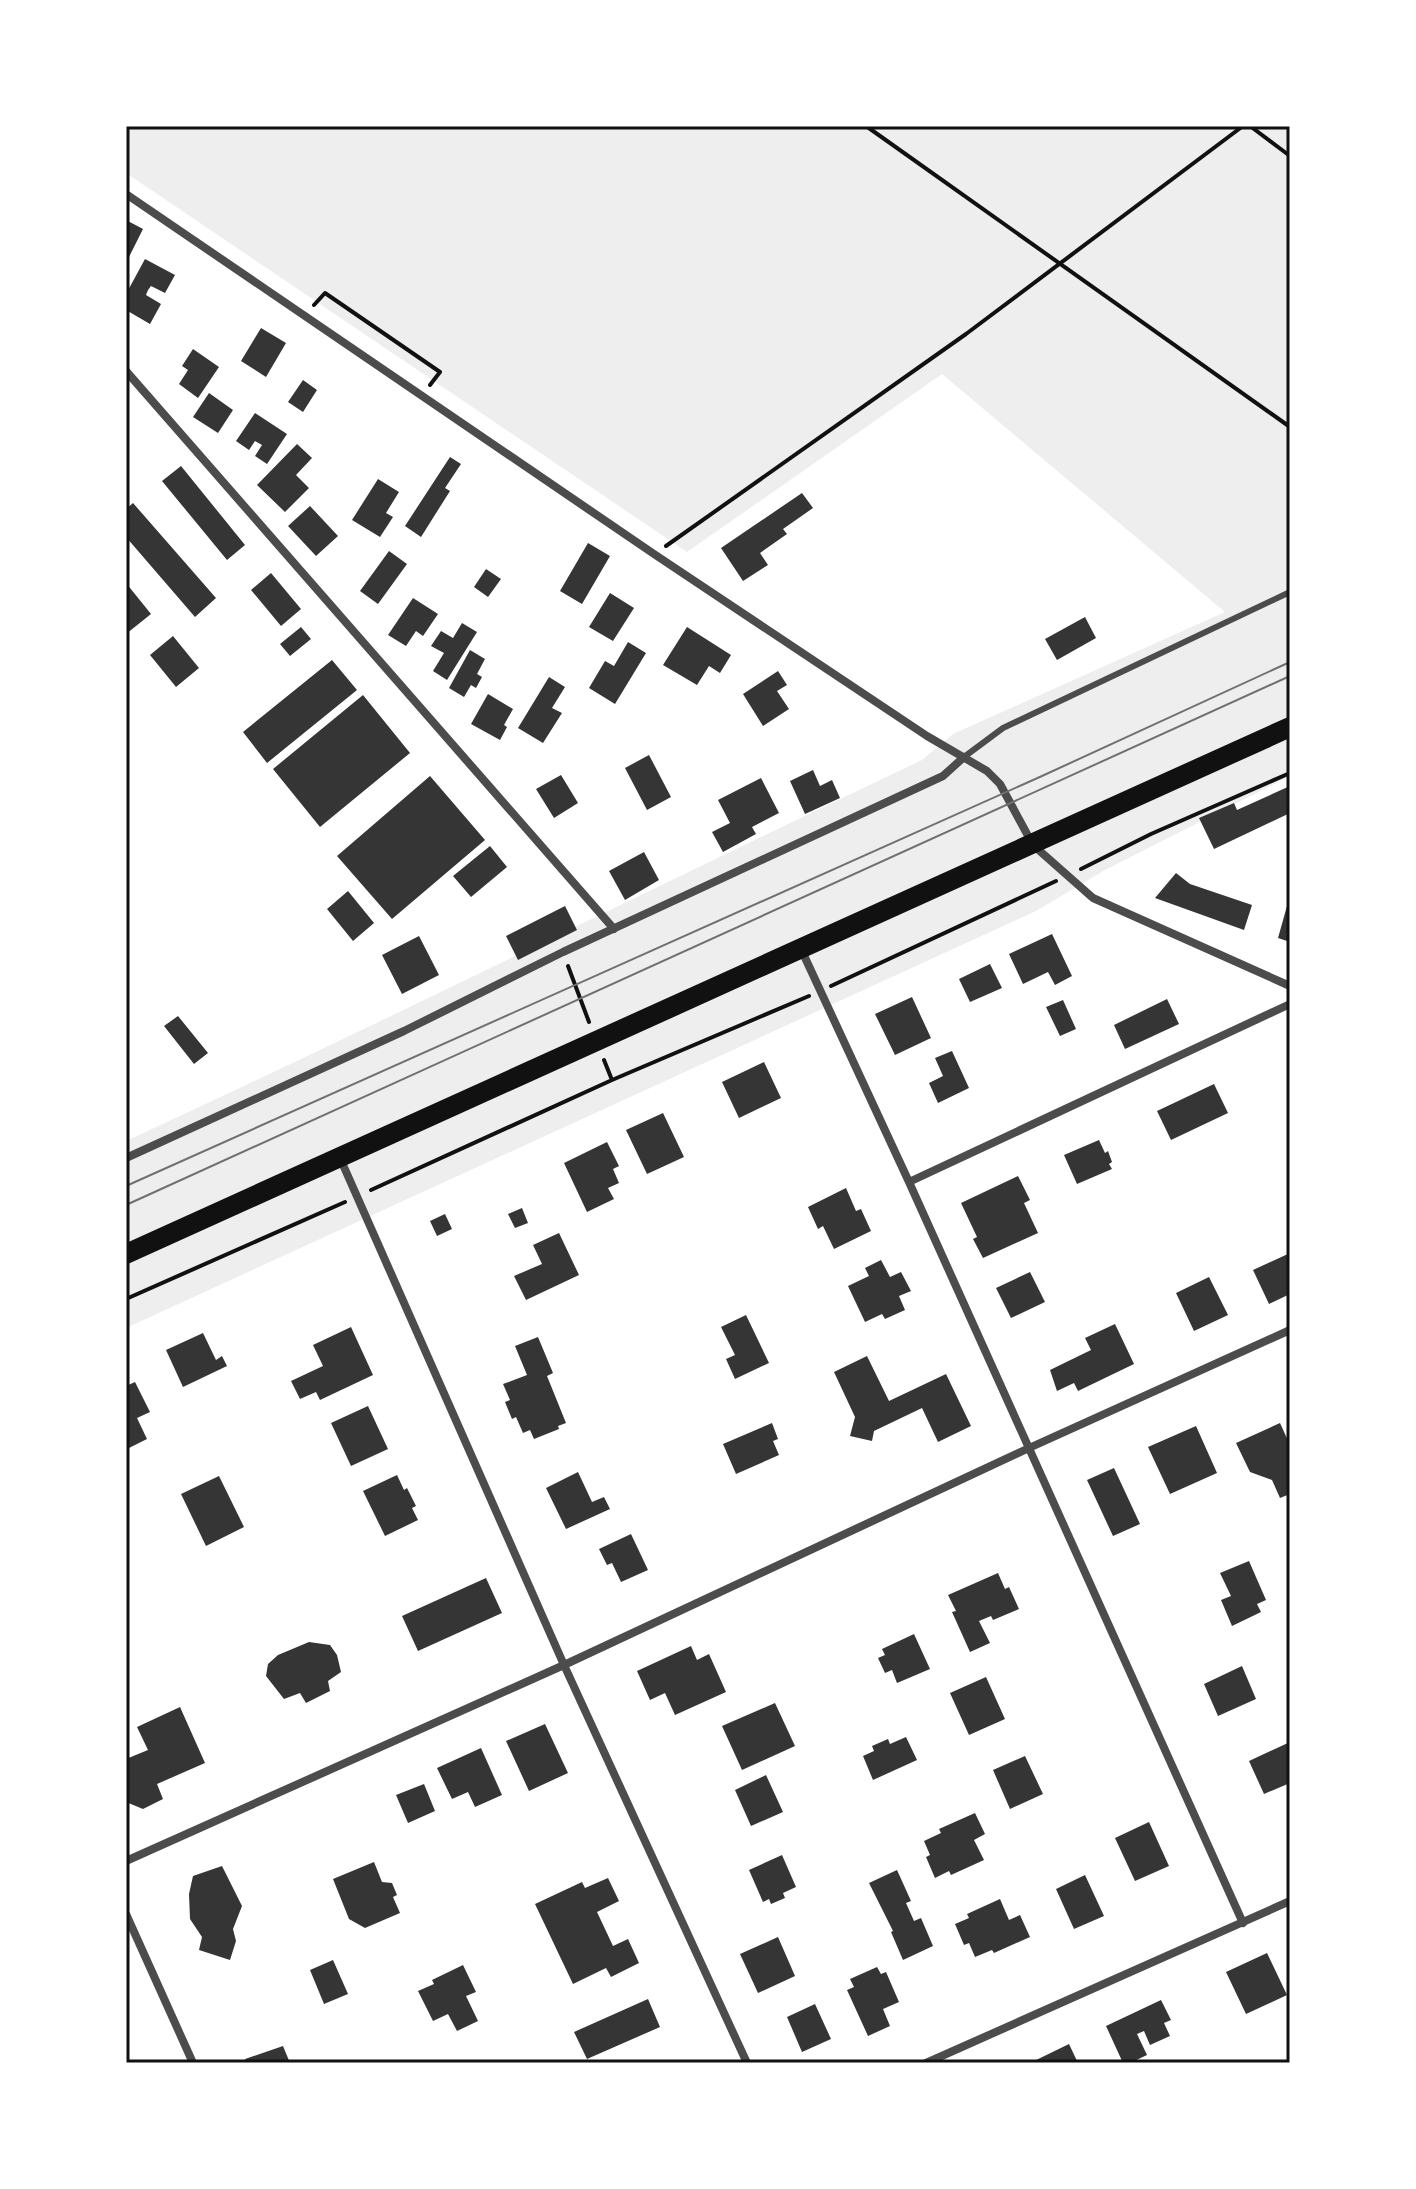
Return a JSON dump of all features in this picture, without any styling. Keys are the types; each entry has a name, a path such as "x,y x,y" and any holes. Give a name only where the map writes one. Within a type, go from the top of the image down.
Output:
{"main road":[{"path":"126,1254 1290,727"}],"street":[{"path":"126,194 654,554 927,736 987,771 1000,784 1033,845 1093,898 1290,986"},
{"path":"126,371 614,929"},
{"path":"126,1158 404,1031 563,952 943,776 964,757"},
{"path":"801,949 1243,1923"},
{"path":"909,1182 1290,1004"},
{"path":"340,1157 564,1665 747,2063"},
{"path":"126,1861 564,1665 1290,1330"},
{"path":"926,2063 1290,1901"},
{"path":"126,1914 193,2063"}],"lane":[{"path":"964,757 1003,728 1290,592"}],"path":[{"path":"866,126 1290,427"},
{"path":"654,554 966,334 1243,126"},
{"path":"1250,126 1290,156"},
{"path":"304,316 325,293 440,372 422,396"},
{"path":"126,1299 612,1080 820,991 1151,834 1290,773"},
{"path":"563,952 612,1080"}],"shaded area":[{"path":"126,126 1290,126 1290,776 1105,870 1036,911 126,1328 126,1141 922,760 953,734 1225,612 942,374 687,552 126,173"}],"building":[{"path":"126,220 143,229 126,263"},
{"path":"145,259 175,275 165,293 151,286 148,290 146,295 161,304 150,324 126,310 126,294"},
{"path":"261,328 286,343 266,377 241,361"},
{"path":"193,349 219,367 198,398 179,384 188,370 182,366"},
{"path":"303,380 317,390 303,412 288,402"},
{"path":"209,393 233,410 218,433 193,417"},
{"path":"255,413 287,434 267,464 255,456 262,445 255,441 249,450 236,441"},
{"path":"297,444 312,458 296,475 309,488 285,512 257,485"},
{"path":"450,457 461,464 445,488 450,491 421,537 405,526"},
{"path":"181,466 245,545 227,560 162,481"},
{"path":"378,479 399,492 386,513 393,517 380,537 352,520"},
{"path":"802,493 813,508 783,529 787,534 760,553 768,565 743,581 721,548"},
{"path":"133,503 216,598 195,617 126,537 126,509"},
{"path":"310,506 338,536 316,556 288,526"},
{"path":"588,543 610,556 582,604 560,591"},
{"path":"389,551 407,564 378,604 360,591"},
{"path":"486,569 501,579 488,597 474,587"},
{"path":"271,573 301,609 281,626 251,590"},
{"path":"126,583 151,614 126,634"},
{"path":"610,593 634,608 613,641 589,627"},
{"path":"413,598 438,614 423,636 416,631 406,646 388,635"},
{"path":"1085,617 1096,638 1057,660 1045,639"},
{"path":"462,623 477,632 447,680 433,671 444,653 431,646 441,631 453,638"},
{"path":"301,627 311,639 290,656 280,644"},
{"path":"687,627 731,655 720,673 709,666 697,685 663,665"},
{"path":"173,636 199,668 176,687 150,655"},
{"path":"628,642 646,653 615,704 589,688 605,661 614,666"},
{"path":"470,650 485,659 477,674 482,677 476,688 471,685 464,697 449,688"},
{"path":"332,660 357,690 267,763 243,732"},
{"path":"778,671 787,685 777,691 789,709 763,726 743,694"},
{"path":"549,677 565,687 552,708 562,713 543,743 518,728"},
{"path":"488,694 513,709 500,740 471,724"},
{"path":"363,695 410,753 320,827 273,769"},
{"path":"649,755 671,797 647,810 625,768"},
{"path":"813,770 820,786 832,780 840,798 805,814 790,781"},
{"path":"561,775 578,803 554,818 536,789"},
{"path":"430,776 485,840 392,919 337,856"},
{"path":"761,778 779,813 752,827 756,834 723,852 712,832 730,823 718,800"},
{"path":"1290,786 1290,813 1214,849 1199,818 1234,803 1237,810"},
{"path":"490,846 507,867 471,897 453,876"},
{"path":"644,852 659,880 625,900 609,871"},
{"path":"1176,873 1190,884 1252,905 1244,930 1155,898"},
{"path":"348,891 374,923 353,941 327,909"},
{"path":"565,906 577,930 518,960 506,936"},
{"path":"1287,906 1290,906 1290,942 1278,938"},
{"path":"1052,934 1072,976 1055,985 1048,972 1023,984 1009,954"},
{"path":"419,936 439,975 402,994 382,955"},
{"path":"990,964 1002,988 970,1002 959,979"},
{"path":"912,997 931,1038 895,1055 875,1014"},
{"path":"1167,999 1179,1024 1125,1049 1114,1025"},
{"path":"1063,1000 1076,1029 1060,1036 1046,1007"},
{"path":"178,1016 208,1053 194,1064 164,1026"},
{"path":"952,1051 969,1088 938,1103 929,1083 943,1076 935,1058"},
{"path":"764,1062 781,1098 739,1118 722,1082"},
{"path":"1214,1084 1228,1113 1171,1140 1157,1111"},
{"path":"663,1113 684,1157 647,1174 626,1130"},
{"path":"1099,1140 1105,1153 1108,1151 1112,1169 1077,1184 1064,1155"},
{"path":"607,1142 619,1166 613,1169 619,1183 608,1188 614,1199 587,1212 564,1163"},
{"path":"1018,1176 1030,1200 1024,1203 1038,1233 983,1258 961,1203"},
{"path":"846,1188 856,1211 861,1209 871,1231 834,1249 823,1226 818,1229 808,1207"},
{"path":"522,1208 528,1223 515,1228 508,1214"},
{"path":"445,1214 452,1229 437,1236 430,1221"},
{"path":"559,1233 579,1275 526,1300 514,1276 542,1264 533,1245"},
{"path":"1290,1253 1290,1294 1269,1304 1253,1270"},
{"path":"881,1260 890,1277 901,1272 911,1291 899,1296 905,1310 885,1319 882,1314 865,1322 848,1286 869,1276 865,1268"},
{"path":"1030,1272 1045,1302 1011,1318 996,1288"},
{"path":"1209,1277 1228,1315 1194,1331 1176,1293"},
{"path":"746,1315 769,1363 735,1379 726,1359 735,1355 721,1327"},
{"path":"1115,1324 1134,1364 1078,1391 1074,1383 1057,1391 1050,1370 1091,1350 1085,1338"},
{"path":"351,1327 373,1375 320,1400 316,1392 300,1399 291,1381 323,1366 313,1345"},
{"path":"203,1333 216,1360 222,1356 227,1366 183,1387 166,1350"},
{"path":"538,1337 553,1373 547,1376 566,1423 534,1439 530,1430 523,1433 516,1417 512,1419 505,1402 510,1400 503,1384 527,1375 515,1346"},
{"path":"867,1356 889,1401 946,1374 971,1426 938,1442 922,1408 874,1431 872,1441 850,1436 855,1417 834,1372"},
{"path":"135,1382 150,1412 137,1418 147,1439 129,1448 126,1441 126,1386"},
{"path":"368,1406 388,1449 351,1466 331,1423"},
{"path":"772,1423 778,1439 773,1441 779,1455 736,1474 723,1444"},
{"path":"1280,1423 1290,1445 1290,1494 1280,1498 1272,1480 1250,1472 1236,1443"},
{"path":"1196,1426 1217,1473 1170,1494 1148,1447"},
{"path":"1114,1468 1140,1524 1113,1536 1087,1480"},
{"path":"578,1472 592,1502 604,1497 610,1509 566,1529 546,1488"},
{"path":"397,1475 416,1506 412,1508 418,1520 385,1536 363,1491"},
{"path":"219,1476 244,1527 206,1546 181,1494"},
{"path":"631,1534 648,1570 621,1582 612,1563 607,1565 599,1549"},
{"path":"1249,1561 1266,1600 1257,1604 1261,1612 1232,1626 1221,1600 1231,1596 1220,1573"},
{"path":"998,1573 1005,1589 1009,1587 1019,1609 993,1620 991,1616 979,1621 990,1643 970,1652 948,1595"},
{"path":"486,1578 502,1613 418,1651 402,1616"},
{"path":"914,1634 930,1669 897,1683 892,1670 885,1673 878,1658 885,1655 882,1649"},
{"path":"309,1642 330,1645 337,1655 341,1672 328,1681 330,1691 306,1703 300,1693 284,1699 266,1676 268,1664 278,1655"},
{"path":"691,1646 697,1660 709,1654 726,1692 675,1715 665,1693 650,1700 637,1671"},
{"path":"1242,1666 1256,1699 1218,1716 1204,1684"},
{"path":"986,1677 1005,1719 969,1735 950,1693"},
{"path":"775,1703 795,1746 742,1770 722,1726"},
{"path":"180,1707 205,1763 157,1784 163,1799 143,1809 126,1802 126,1759 148,1750 137,1727"},
{"path":"545,1724 568,1773 529,1791 506,1741"},
{"path":"906,1737 917,1760 873,1780 863,1756 874,1751 872,1746 888,1739 890,1744"},
{"path":"1290,1742 1290,1783 1264,1794 1249,1761"},
{"path":"481,1748 502,1795 475,1807 468,1792 452,1799 437,1768"},
{"path":"1025,1756 1043,1794 1010,1809 993,1770"},
{"path":"766,1775 783,1812 751,1826 735,1790"},
{"path":"424,1784 435,1811 408,1823 396,1795"},
{"path":"975,1813 985,1834 974,1840 984,1860 951,1875 949,1871 935,1878 926,1857 930,1855 924,1841 941,1833 939,1829"},
{"path":"1149,1822 1169,1866 1135,1881 1115,1838"},
{"path":"782,1855 796,1887 783,1893 785,1898 771,1904 769,1899 763,1902 749,1870"},
{"path":"374,1862 382,1882 392,1883 397,1895 393,1897 400,1913 365,1928 349,1919 333,1879"},
{"path":"222,1866 242,1906 233,1929 236,1941 230,1960 199,1950 202,1937 190,1919 189,1894 193,1876"},
{"path":"897,1870 911,1901 906,1903 914,1921 921,1918 933,1946 903,1960 893,1931 869,1883"},
{"path":"1085,1875 1104,1916 1074,1929 1056,1889"},
{"path":"608,1878 619,1901 597,1912 613,1946 628,1939 639,1963 611,1977 606,1968 573,1984 535,1904 582,1882 585,1888"},
{"path":"1000,1899 1009,1920 1020,1915 1030,1937 994,1953 992,1950 975,1957 969,1943 964,1945 955,1924 969,1918 967,1914"},
{"path":"778,1937 795,1976 758,1993 740,1954"},
{"path":"1267,1953 1287,1995 1246,2014 1226,1972"},
{"path":"333,1960 348,1994 324,2004 310,1970"},
{"path":"463,1965 476,1992 466,1996 478,2021 457,2031 448,2014 433,2021 418,1991 434,1984 432,1980"},
{"path":"877,1967 881,1974 886,1972 899,2002 883,2009 890,2026 868,2036 847,1990 854,1987 850,1979"},
{"path":"648,1999 660,2027 587,2059 574,2032"},
{"path":"1161,2000 1171,2020 1164,2023 1170,2036 1150,2045 1144,2031 1137,2034 1147,2055 1123,2063 1106,2026"},
{"path":"815,2004 831,2039 802,2052 787,2017"},
{"path":"1069,2044 1078,2063 1030,2063"},
{"path":"283,2046 290,2063 247,2063 245,2059"}],"tram line":[{"path":"126,1186 1290,662"},
{"path":"126,1205 1290,676"}]}
